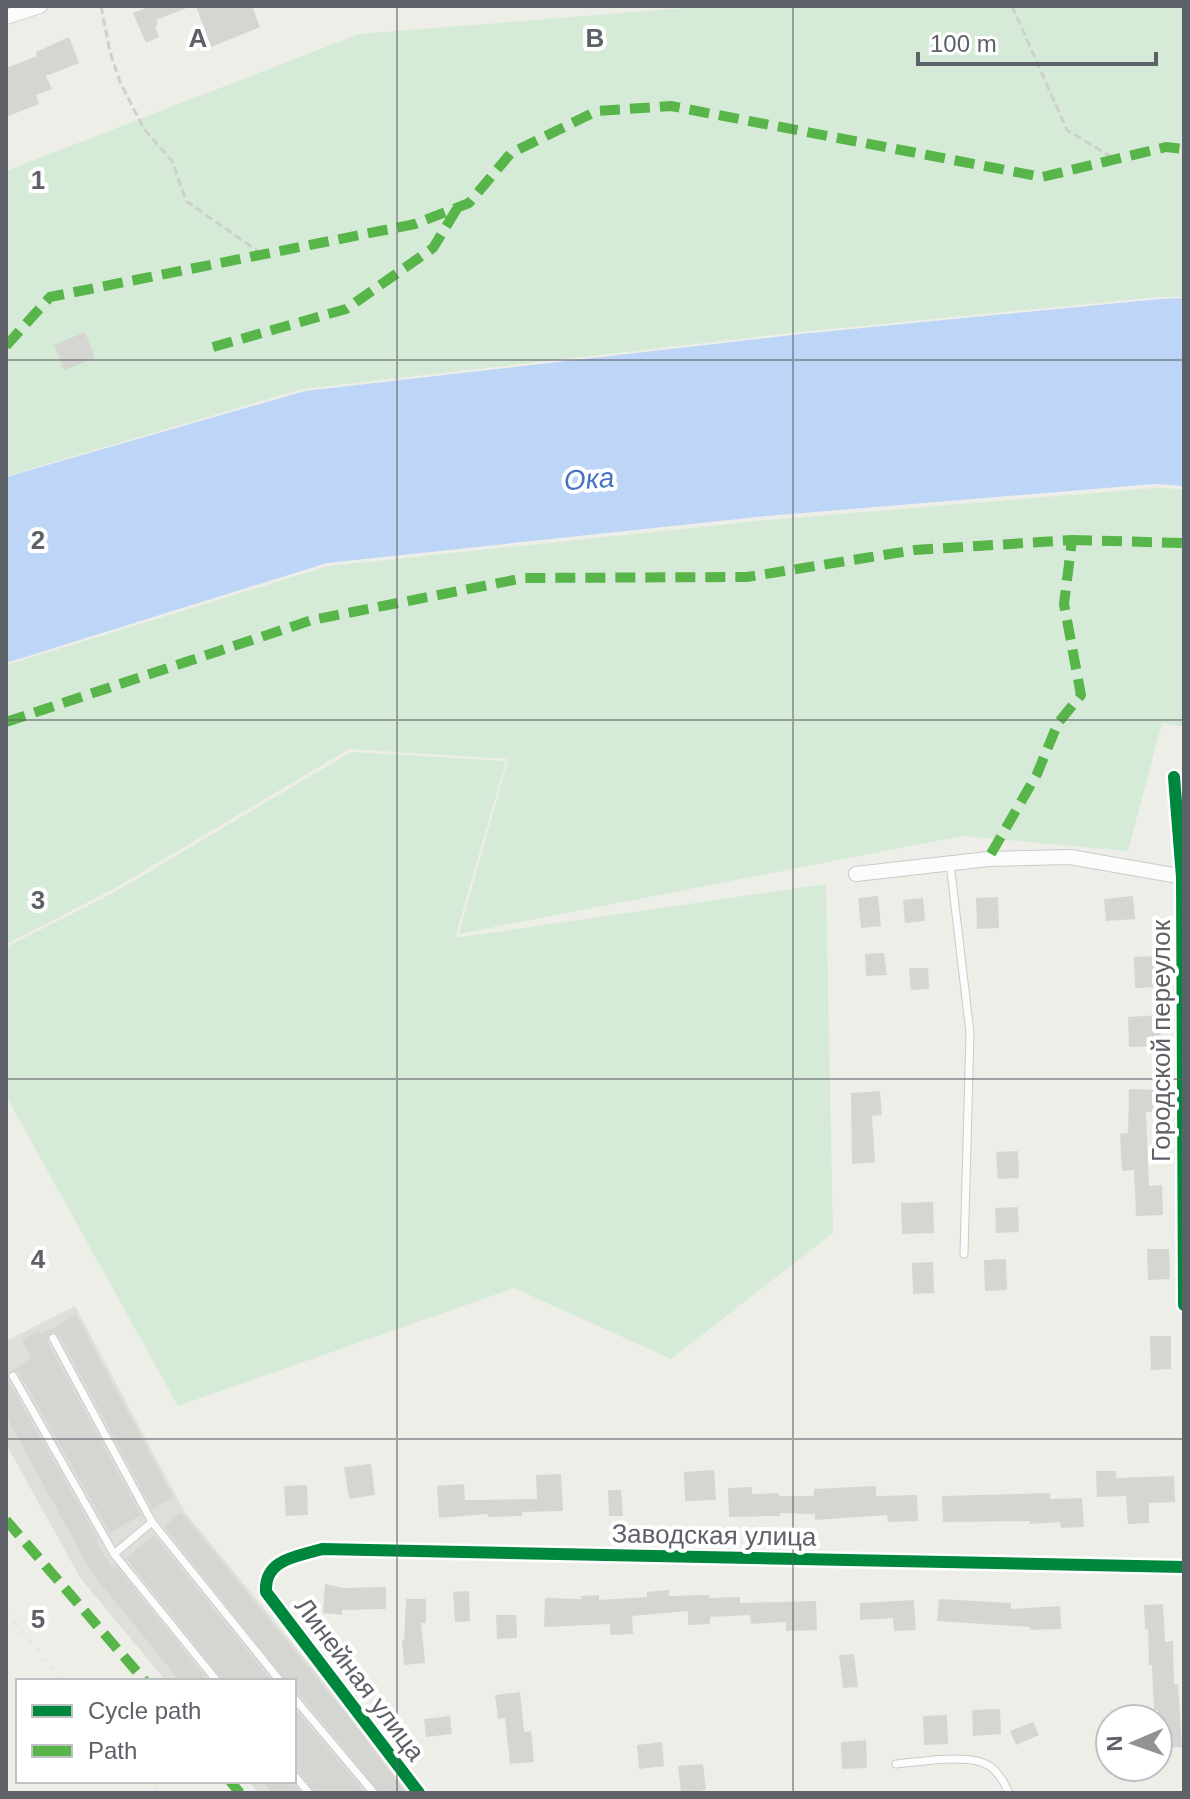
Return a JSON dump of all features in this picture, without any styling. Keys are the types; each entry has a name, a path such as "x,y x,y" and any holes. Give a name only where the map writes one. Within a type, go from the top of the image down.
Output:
{"street":[{"path":"6,17 40,6"},
{"name":"Городской переулок","path":"1174,777 1183,877 1184,1305"},
{"path":"856,874 988,859 1070,857 1183,877"},
{"name":"Заводская улица","path":"266,1592 265,1579 272,1568 322,1549 1184,1567"},
{"name":"Линейная улица","path":"266,1592 419,1793"}],"lane":[{"path":"950,863 970,1033 964,1254"},
{"path":"53,1338 152,1522 278,1679"},
{"path":"13,1376 114,1554 215,1679"},
{"path":"114,1554 152,1522"},
{"path":"296,1700 374,1793"},
{"path":"896,1764 975,1760 990,1766 1004,1781 1009,1793"},
{"path":"296,1777 309,1793"}],"path":[{"path":"101,6 110,52 120,82 144,129 172,161 186,201 262,254"},
{"path":"1012,6 1067,130 1115,159"}],"shaded area":[{"path":"75,1306 184,1511 415,1793 258,1793 250,1783 296,1783 296,1679 164,1679 81,1579 6,1444 6,1341"}],"green space":[{"path":"709,6 1184,6 1184,297 800,332 303,389 6,476 6,171 359,34"},
{"path":"1155,488 1184,489 1184,727 1162,723 1128,851 962,836 459,934 508,759 349,749 112,890 6,944 6,665 328,566 767,520"},
{"path":"351,752 506,761 455,938 826,884 833,1233 671,1359 514,1288 178,1406 6,1096 6,947 115,892"}],"water":[{"name":"Ока","path":"1184,298 1184,486 1154,484 766,516 327,563 6,663 6,477 305,391 801,334"}],"building":[{"path":"151,6 189,7 156,20 159,37 146,43 133,13"},
{"path":"196,6 252,6 260,27 211,47"},
{"path":"69,37 79,63 46,76 52,89 36,95 39,104 6,117 6,68 37,56 36,52"},
{"path":"85,332 95,358 64,370 54,345"},
{"path":"878,896 881,926 861,928 858,898"},
{"path":"1133,896 1135,919 1106,921 1104,899"},
{"path":"998,897 999,928 977,929 976,898"},
{"path":"923,898 925,921 905,923 903,900"},
{"path":"884,953 887,975 866,976 865,954"},
{"path":"1156,956 1157,987 1135,988 1134,957"},
{"path":"909,968 928,968 929,989 911,990"},
{"path":"1160,1015 1161,1046 1129,1047 1128,1017"},
{"path":"1129,1089 1159,1090 1159,1112 1146,1112 1149,1186 1162,1185 1163,1215 1136,1216 1134,1170 1122,1171 1120,1134 1128,1133"},
{"path":"880,1091 882,1115 872,1116 875,1162 852,1164 851,1093"},
{"path":"1018,1151 1019,1178 998,1179 996,1152"},
{"path":"933,1202 934,1233 902,1234 901,1203"},
{"path":"1018,1207 1019,1232 996,1233 995,1208"},
{"path":"1147,1249 1169,1249 1170,1279 1148,1280"},
{"path":"1006,1259 1007,1290 985,1291 984,1260"},
{"path":"933,1262 934,1293 913,1294 912,1263"},
{"path":"76,1315 173,1497 152,1509 59,1335 49,1333 47,1341 141,1515 110,1533 19,1373 13,1370 32,1358 22,1340 38,1331 41,1335"},
{"path":"1150,1336 1171,1336 1171,1369 1151,1370"},
{"path":"6,1374 112,1569 116,1566 207,1679 178,1679 92,1573 6,1416"},
{"path":"371,1464 375,1495 349,1499 344,1467"},
{"path":"714,1470 716,1500 685,1501 684,1472"},
{"path":"1096,1471 1116,1471 1116,1478 1174,1476 1175,1502 1149,1503 1149,1523 1128,1524 1126,1496 1097,1497"},
{"path":"561,1474 563,1511 522,1512 522,1516 488,1517 488,1514 439,1518 437,1486 464,1484 465,1500 537,1499 536,1475"},
{"path":"307,1485 308,1515 286,1516 284,1486"},
{"path":"876,1486 876,1496 917,1495 918,1521 888,1522 887,1515 815,1520 815,1514 729,1517 728,1488 752,1487 752,1494 814,1496 814,1489"},
{"path":"608,1490 621,1490 623,1516 609,1516"},
{"path":"1050,1493 1050,1499 1082,1498 1084,1527 1061,1528 1060,1522 943,1522 942,1496"},
{"path":"181,1512 360,1731 406,1793 380,1793 296,1693 296,1679 284,1679 164,1527"},
{"path":"154,1535 270,1679 221,1679 126,1558"},
{"path":"325,1584 344,1588 386,1587 386,1609 342,1610 342,1615 323,1613"},
{"path":"669,1590 669,1596 740,1597 740,1603 816,1601 817,1630 786,1631 786,1622 751,1624 750,1615 710,1617 710,1624 688,1625 688,1611 632,1616 633,1634 610,1635 610,1624 544,1627 545,1598 581,1599 581,1596 599,1595 599,1600 647,1597 647,1592"},
{"path":"469,1591 470,1621 455,1622 453,1592"},
{"path":"406,1599 426,1599 426,1623 421,1623 425,1663 404,1665 402,1640"},
{"path":"939,1599 1011,1603 1011,1609 1060,1606 1061,1629 1030,1630 1030,1627 937,1621"},
{"path":"914,1600 916,1630 894,1631 893,1618 860,1620 860,1603"},
{"path":"1163,1604 1165,1642 1173,1641 1174,1684 1178,1684 1182,1747 1174,1747 1174,1703 1154,1703 1144,1605"},
{"path":"496,1615 516,1615 517,1638 497,1639"},
{"path":"854,1654 858,1687 843,1688 839,1655"},
{"path":"520,1692 524,1732 531,1731 534,1762 510,1764 505,1718 498,1719 495,1695"},
{"path":"1000,1709 1001,1734 973,1736 972,1710"},
{"path":"296,1710 366,1793 315,1793 296,1767"},
{"path":"947,1715 948,1744 924,1745 923,1716"},
{"path":"450,1716 452,1734 426,1737 424,1719"},
{"path":"1033,1722 1039,1735 1016,1745 1010,1731"},
{"path":"866,1740 867,1768 842,1769 841,1742"},
{"path":"662,1742 664,1766 639,1769 637,1745"},
{"path":"703,1764 706,1790 681,1793 678,1766"},
{"path":"264,1783 293,1783 301,1793 272,1793"}],"railway":[{"path":"6,1613 61,1679"},
{"path":"149,1783 157,1793"}],"marked path":[{"path":"6,346 50,297 415,224 469,203 511,153 597,111 671,106 1042,177 1166,147 1184,149"},
{"path":"213,347 346,309 433,248 458,207"},
{"path":"1072,540 1184,543"},
{"path":"6,722 312,620 524,578 747,577 915,550 1072,540 1064,604 1081,695 1058,723 1037,774 988,859"},
{"path":"6,1520 143,1679"},
{"path":"232,1783 240,1793"}],"cycle path":[{"path":"1174,777 1182,877 1184,1305"},
{"path":"419,1793 266,1592 270,1572 284,1561 322,1549 1184,1567"}]}
